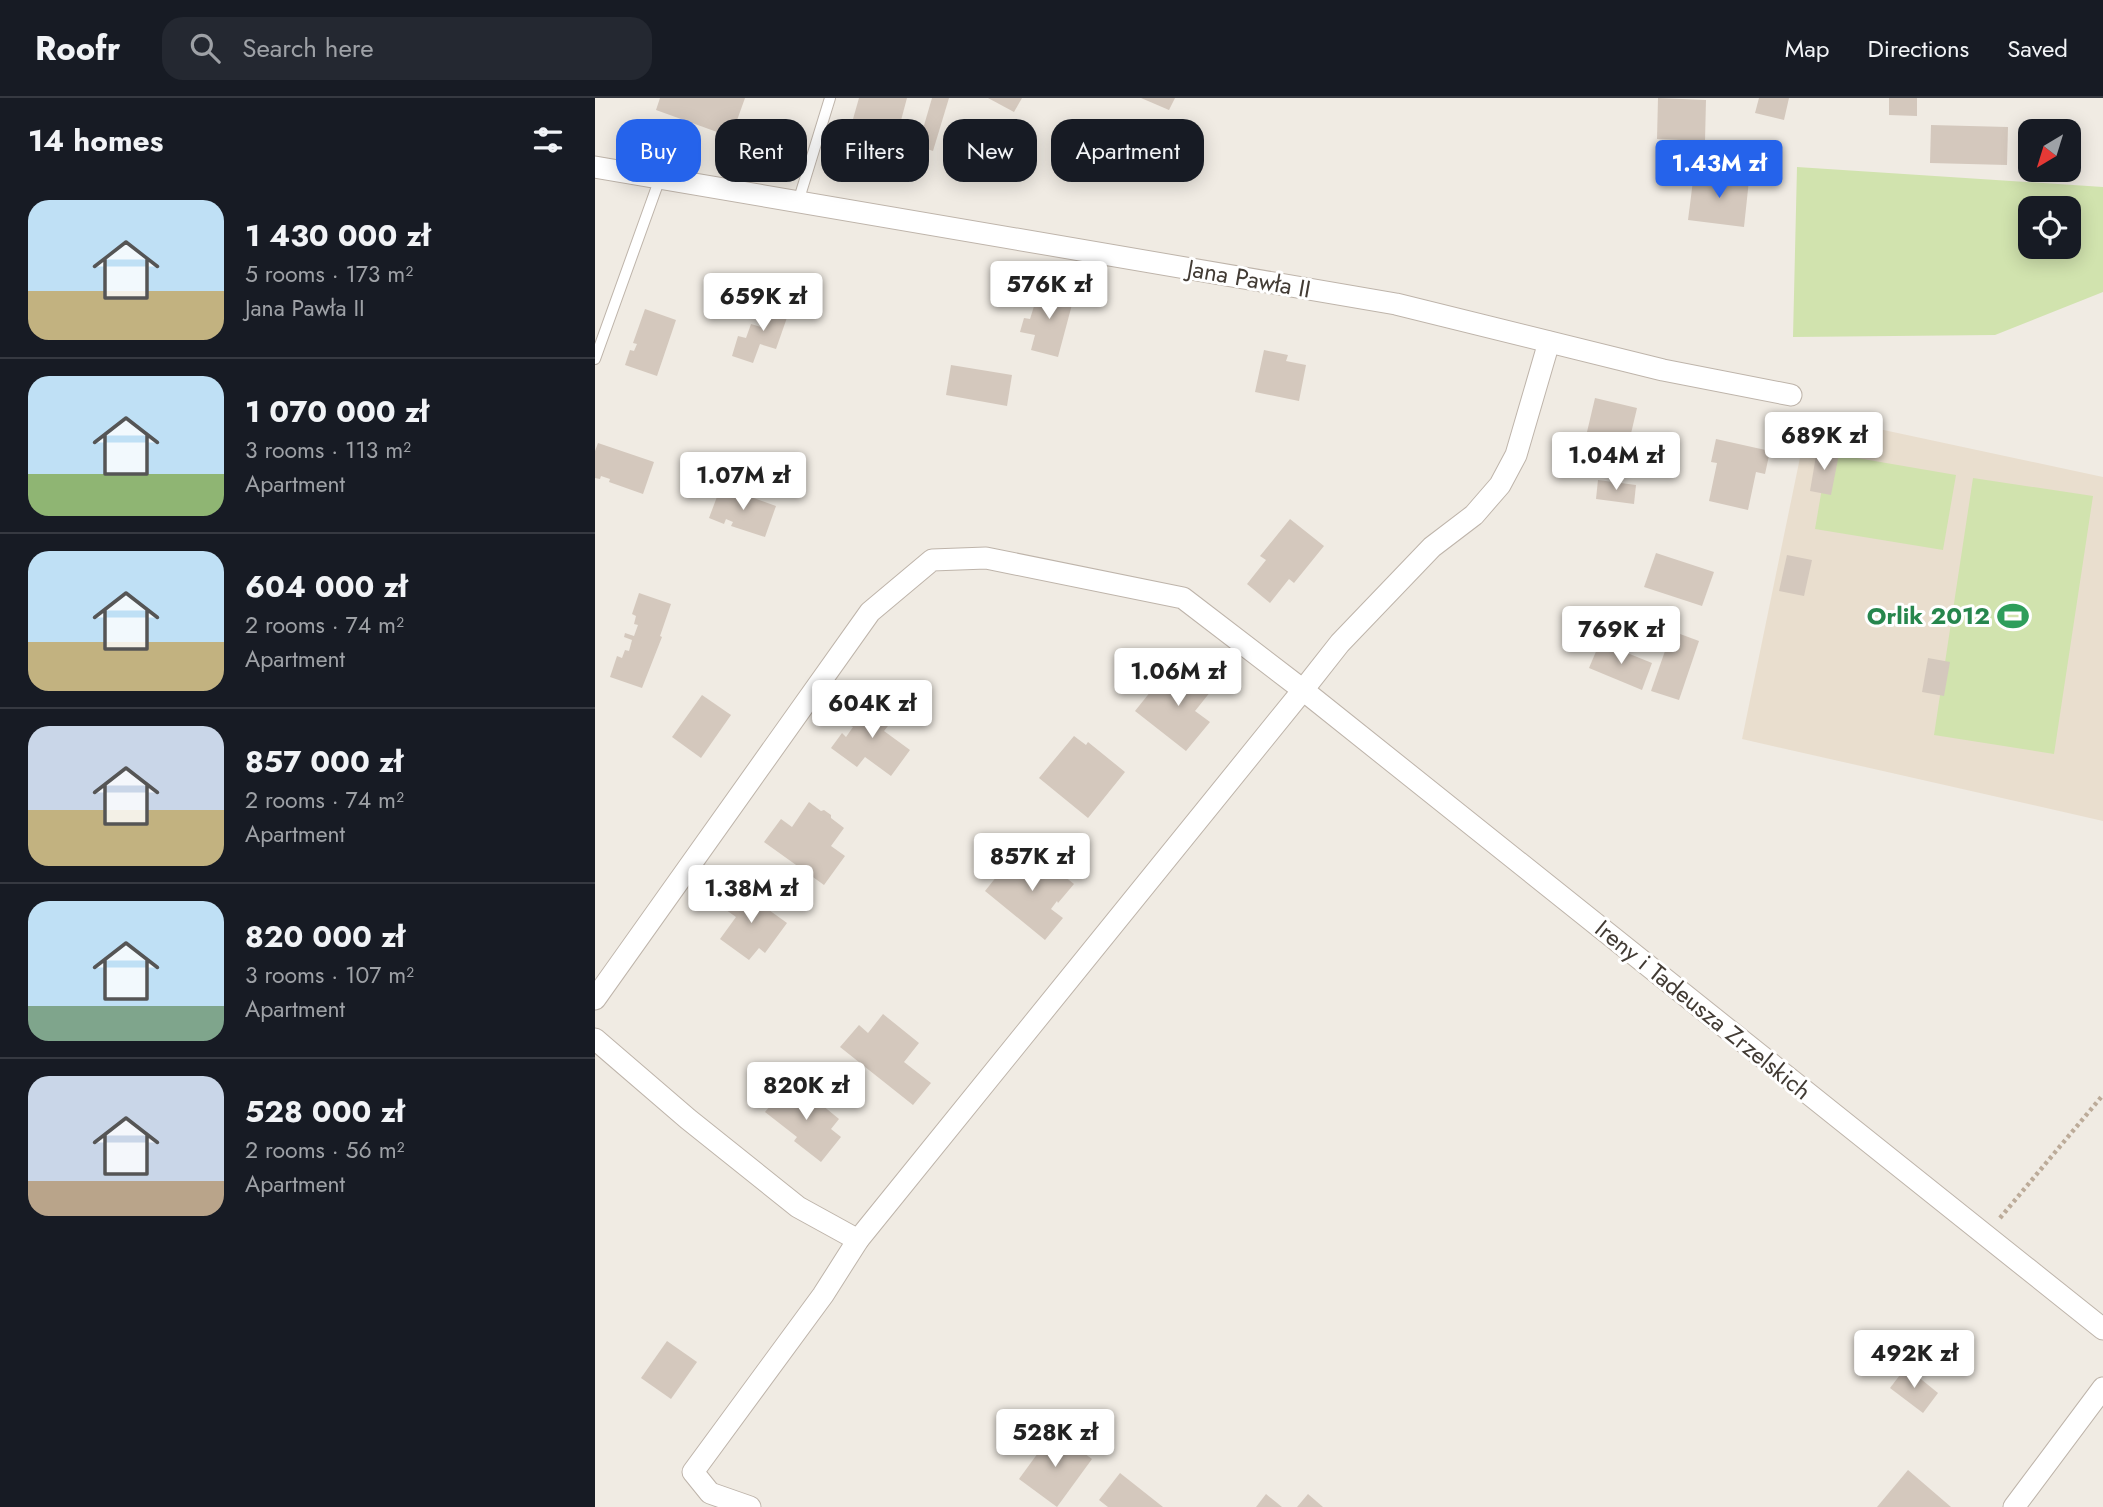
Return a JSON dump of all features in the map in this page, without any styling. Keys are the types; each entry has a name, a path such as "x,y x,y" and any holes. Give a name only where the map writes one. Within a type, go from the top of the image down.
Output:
{"street":[{"name":"Jana Pawła II","path":"595,167 616,171"},
{"name":"Jana Pawła II","path":"683,182 1396,304 1663,370 1791,396"},
{"path":"750,1507 710,1493 693,1472 823,1295 858,1240 1340,643 1432,547 1474,515 1500,485 1517,455 1549,342"},
{"name":"Ireny i Tadeusza Zrzelskich","path":"595,999 870,612 932,560 986,558 1183,598 1303,690 2103,1329"},
{"path":"595,1039 688,1119 799,1207 858,1240"},
{"path":"2014,1507 2103,1388"}],"lane":[{"path":"798,202 830,98"},
{"path":"595,359 659,182"}],"path":[{"path":"1986,1236 2103,1095"}],"shaded area":[{"path":"1809,414 2103,477 2103,821 1742,739"}],"green space":[{"path":"1797,167 2103,187 2103,292 1995,335 1793,337"},
{"path":"1828,453 1956,475 1943,550 1815,529"},
{"name":"Orlik 2012","path":"1973,478 2093,496 2054,754 1934,735"}],"building":[{"path":"660,98 745,98 737,119 715,119 715,131 701,126 701,119 681,119 656,110"},
{"path":"859,98 907,98 901,119 853,119"},
{"path":"932,98 949,98 933,151 929,150 929,119 926,119"},
{"path":"988,98 1022,98 1014,112"},
{"path":"1141,98 1175,98 1169,110"},
{"path":"1658,98 1706,100 1705,141 1657,139"},
{"path":"1759,98 1789,98 1784,120 1755,113"},
{"path":"1889,98 1917,98 1917,116 1889,115"},
{"path":"1931,125 2008,127 2007,165 1930,163"},
{"path":"1694,173 1749,180 1744,227 1688,220"},
{"path":"1040,287 1074,297 1058,357 1031,350 1035,335 1020,332 1024,318 1030,319"},
{"path":"770,301 790,309 776,349 760,344 753,363 732,356 738,336 746,338 751,324 761,327"},
{"path":"645,309 676,320 657,376 625,365 630,350 634,351 637,344 633,343"},
{"path":"1264,350 1288,355 1286,361 1306,365 1299,401 1255,392"},
{"path":"951,365 1012,375 1007,406 946,395"},
{"path":"1595,398 1637,408 1629,442 1618,439 1616,447 1605,445 1604,435 1587,432"},
{"path":"1716,439 1770,451 1765,474 1756,472 1748,510 1709,501 1717,463 1711,462"},
{"path":"598,443 654,462 643,494 609,482 610,479 601,476 600,479 595,478 595,451"},
{"path":"1817,450 1839,454 1831,495 1810,491"},
{"path":"1598,480 1636,485 1634,504 1596,499"},
{"path":"721,486 776,506 765,537 731,526 733,522 726,519 724,524 709,518"},
{"path":"1290,519 1324,546 1294,583 1289,579 1270,603 1247,584 1266,560 1260,556"},
{"path":"1656,553 1714,572 1702,606 1644,587"},
{"path":"1787,555 1812,560 1804,596 1779,591"},
{"path":"639,593 671,604 660,636 662,637 642,688 610,677 617,656 622,658 625,650 629,651 632,640 624,637 625,633 634,636 638,625 634,624 636,616 632,614"},
{"path":"1672,631 1699,641 1679,700 1651,691"},
{"path":"1600,642 1652,663 1642,690 1589,668"},
{"path":"1928,658 1950,662 1944,696 1922,692"},
{"path":"1180,669 1192,679 1198,672 1215,686 1195,711 1210,722 1186,751 1135,711 1159,681 1166,687"},
{"path":"702,695 731,715 701,758 672,737"},
{"path":"868,698 895,717 884,731 910,750 891,776 865,757 857,767 831,748 842,733 846,737 853,727 849,725"},
{"path":"1074,736 1086,745 1088,742 1125,772 1088,818 1039,778"},
{"path":"809,802 831,815 831,818 844,828 831,846 845,856 824,885 764,842 781,819 792,827"},
{"path":"1034,852 1074,884 1051,909 1063,918 1045,940 985,891 1009,861 1020,869"},
{"path":"737,887 787,923 765,953 759,948 749,960 720,939 736,917 722,907"},
{"path":"883,1014 919,1043 904,1062 931,1083 913,1105 840,1047 859,1025 868,1033"},
{"path":"788,1085 819,1108 822,1105 839,1119 831,1129 841,1137 821,1162 794,1141 797,1137 765,1112"},
{"path":"667,1341 697,1362 671,1399 641,1378"},
{"path":"1906,1367 1938,1393 1923,1413 1890,1388"},
{"path":"1054,1431 1092,1459 1057,1507 1019,1479"},
{"path":"1908,1470 1951,1507 1877,1507"},
{"path":"1120,1473 1163,1507 1108,1507 1099,1500"},
{"path":"1266,1494 1282,1507 1256,1507"},
{"path":"1308,1494 1323,1507 1297,1507"}],"place":[{"name":"Orlik 2012","path":"2013,616"}]}
